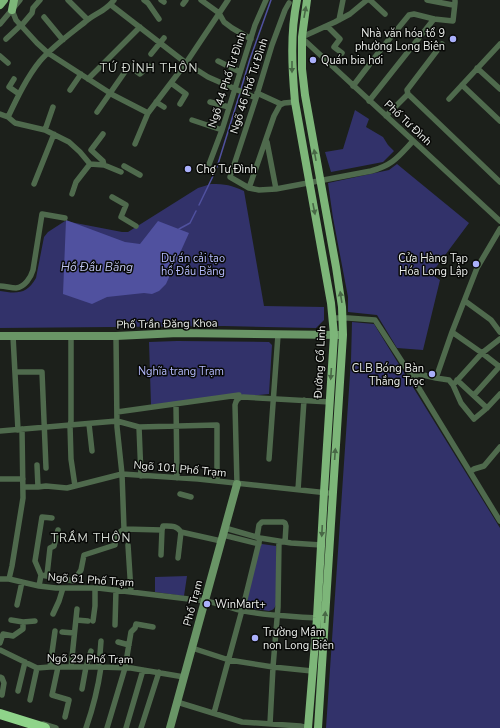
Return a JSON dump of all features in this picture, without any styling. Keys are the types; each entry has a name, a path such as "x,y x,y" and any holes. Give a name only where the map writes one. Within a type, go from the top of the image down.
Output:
{"highway":[{"path":"0,714 45,728"},
{"path":"0,720 24,728"}],"main road":[{"path":"0,5 4,0"},
{"path":"12,10 14,0"},
{"name":"Đường Cổ Linh","path":"297,0 294,16 292,75 295,102 333,318 334,335 317,618 318,728"},
{"name":"Đường Cổ Linh","path":"307,0 302,38 302,69 305,95 336,267 343,318 333,493 318,655 312,671 308,728"},
{"path":"313,728 318,655"}],"street":[{"path":"0,24 20,0"},
{"path":"6,39 32,13 33,8 40,0"},
{"path":"68,0 87,20"},
{"path":"144,0 148,3 159,20"},
{"path":"201,0 219,13 224,22 251,39"},
{"path":"135,144 148,113 186,63 228,0"},
{"name":"Ngõ 44 Phố Tư Đình","path":"208,167 229,107 238,91 240,72 255,25 266,0"},
{"path":"302,38 350,14 369,0 385,14"},
{"path":"427,0 453,5 455,2"},
{"path":"288,1 294,16"},
{"name":"Ngõ 46 Phố Tư Đình","path":"249,188 230,177 272,45 288,1"},
{"path":"339,20 344,1"},
{"path":"8,117 19,94 40,62 48,53 91,16 103,11 113,2 140,27 186,63 208,77 238,91 257,95 281,104 295,102"},
{"path":"353,86 406,18 411,14 416,14 434,19 453,21 455,2"},
{"path":"12,10 16,20 48,53 110,93 148,113"},
{"path":"44,17 63,40"},
{"path":"369,101 434,19"},
{"path":"328,26 340,39 334,47 342,53"},
{"path":"88,79 140,27"},
{"path":"152,54 164,38"},
{"name":"Phố Tư Đình","path":"302,38 500,222"},
{"path":"386,116 408,94 407,90 442,44"},
{"path":"450,99 500,44"},
{"path":"0,56 8,63"},
{"path":"218,61 240,72"},
{"path":"97,112 129,66 140,74 149,66 152,68"},
{"path":"478,68 500,89"},
{"path":"70,90 81,74"},
{"path":"14,79 9,86 19,94"},
{"path":"170,83 186,94 180,104"},
{"path":"462,85 500,121"},
{"path":"408,94 500,182"},
{"path":"156,102 164,108"},
{"path":"210,102 229,107"},
{"path":"281,104 274,116 249,188 260,190 276,189 371,171 384,167 395,160 413,141"},
{"path":"45,130 53,107"},
{"path":"0,114 8,117 15,123 45,130 69,142 90,164 104,165 121,172"},
{"path":"192,120 222,130"},
{"path":"34,184 54,134"},
{"path":"103,134 91,150 103,161 104,165"},
{"path":"266,140 276,189"},
{"path":"72,194 76,182 90,164"},
{"path":"124,166 140,175"},
{"path":"112,197 126,205 121,217 136,226"},
{"path":"0,286 18,288 25,284 30,278 33,270 42,214 65,218"},
{"path":"436,378 477,268 500,229"},
{"path":"465,301 490,320 500,332"},
{"path":"333,318 376,320 500,520"},
{"path":"452,332 500,367 474,395"},
{"name":"Phố Trần Đăng Khoa","path":"0,336 116,336 178,333 343,336"},
{"path":"269,459 278,335"},
{"path":"9,579 23,498 13,336"},
{"path":"71,336 70,425 71,459 75,486"},
{"path":"116,336 117,421 122,474 124,529"},
{"path":"455,382 482,353 500,339"},
{"path":"15,372 42,372 46,468"},
{"path":"412,377 419,374 455,382 474,395 487,408"},
{"path":"455,382 461,403 474,419 500,394"},
{"path":"117,412 239,395"},
{"path":"237,484 235,405 238,398 273,398 330,402"},
{"path":"298,490 304,400"},
{"path":"176,404 177,478"},
{"path":"0,431 117,421 139,427 218,425 217,481"},
{"path":"90,424 92,451"},
{"path":"139,427 141,476"},
{"path":"470,472 484,466 500,447"},
{"path":"38,465 38,487"},
{"path":"23,487 46,486 67,488 122,474"},
{"name":"Ngõ 101 Phố Trạm","path":"122,474 217,481 333,493"},
{"path":"0,479 23,479"},
{"name":"Phố Trạm","path":"170,728 237,484"},
{"path":"180,494 191,497"},
{"path":"52,518 39,517 36,561 44,575 74,581 81,570 84,555 115,546 116,536 124,529 162,530"},
{"path":"214,713 246,600 258,540 259,525 262,522 283,522 286,526 282,542 270,724"},
{"path":"161,555 163,526 178,527 181,532 178,558"},
{"path":"39,586 44,575 50,548 54,546 58,530"},
{"path":"181,532 321,545"},
{"path":"128,545 132,592"},
{"name":"Ngõ 61 Phố Trạm","path":"0,579 9,579 39,586 95,588 214,602 242,610 277,616 317,618"},
{"path":"17,605 22,582"},
{"path":"53,614 63,588"},
{"path":"76,620 90,621 95,606 95,588"},
{"path":"115,625 116,590"},
{"path":"71,667 77,609"},
{"path":"11,620 23,622 35,621"},
{"path":"0,643 3,634 13,636 23,629 23,622"},
{"path":"107,728 125,668 131,632 135,628 135,624 153,627"},
{"path":"50,667 55,631"},
{"path":"62,632 74,633"},
{"path":"86,728 92,711 99,681 101,640"},
{"path":"118,642 129,645"},
{"path":"192,648 229,660 312,671"},
{"name":"Ngõ 29 Phố Trạm","path":"0,650 37,668 125,668 184,677"},
{"path":"82,689 91,651"},
{"path":"18,691 25,662"},
{"path":"58,667 52,695 69,700 65,717"},
{"path":"30,700 37,668"},
{"path":"126,728 143,670"},
{"path":"141,728 158,672"},
{"path":"0,677 4,683 2,695 0,694"},
{"path":"177,702 242,722 300,726 308,728"},
{"path":"0,710 56,728"}],"green space":[{"path":"355,110 369,119 366,127 383,137 394,151 383,162 331,172 325,152 343,149"},
{"path":"397,164 469,223 431,274 440,280 423,350 397,348 377,315 348,312 348,297 328,183 389,170"},
{"name":"Dự án cải tạo hồ Đầu Băng","path":"211,184 228,185 244,191 264,306 324,307 324,320 316,328 224,326 0,328 0,291 21,292 33,283 36,278 44,237 48,232 65,221 128,232 198,188"},
{"path":"352,322 374,324 500,528 500,728 326,728 351,360"},
{"name":"Nghĩa trang Trạm","path":"149,342 269,342 272,345 269,394 151,405"},
{"path":"262,544 276,546 276,605 269,611 250,608 246,604 260,546"},
{"path":"187,576 184,596 155,592 155,577"}],"water":[{"name":"Hồ Đầu Băng","path":"66,220 125,242 140,244 158,221 189,233 166,284 159,291 152,294 144,293 107,297 92,304 63,294"}],"waterway":[{"path":"241,89 271,0"},
{"path":"217,167 240,93"},
{"path":"199,205 214,174"},
{"path":"179,229 190,223 196,211"}],"place":[{"name":"Nhà văn hóa tổ 9 phường Long Biên","path":"453,39"},
{"name":"Quán bia hơi","path":"313,60"},
{"name":"Chợ Tư Đình","path":"188,169"},
{"name":"Cửa Hàng Tạp Hóa Long Lập","path":"476,264"},
{"name":"CLB Bóng Bàn Thắng Trọc","path":"432,374"},
{"name":"WinMart+","path":"207,604"},
{"name":"Trường Mầm non Long Biên","path":"255,638"}],"district":[{"name":"TỨ ĐỈNH THÔN","path":"149,68"},
{"name":"TRẦM THÔN","path":"91,538"}]}
